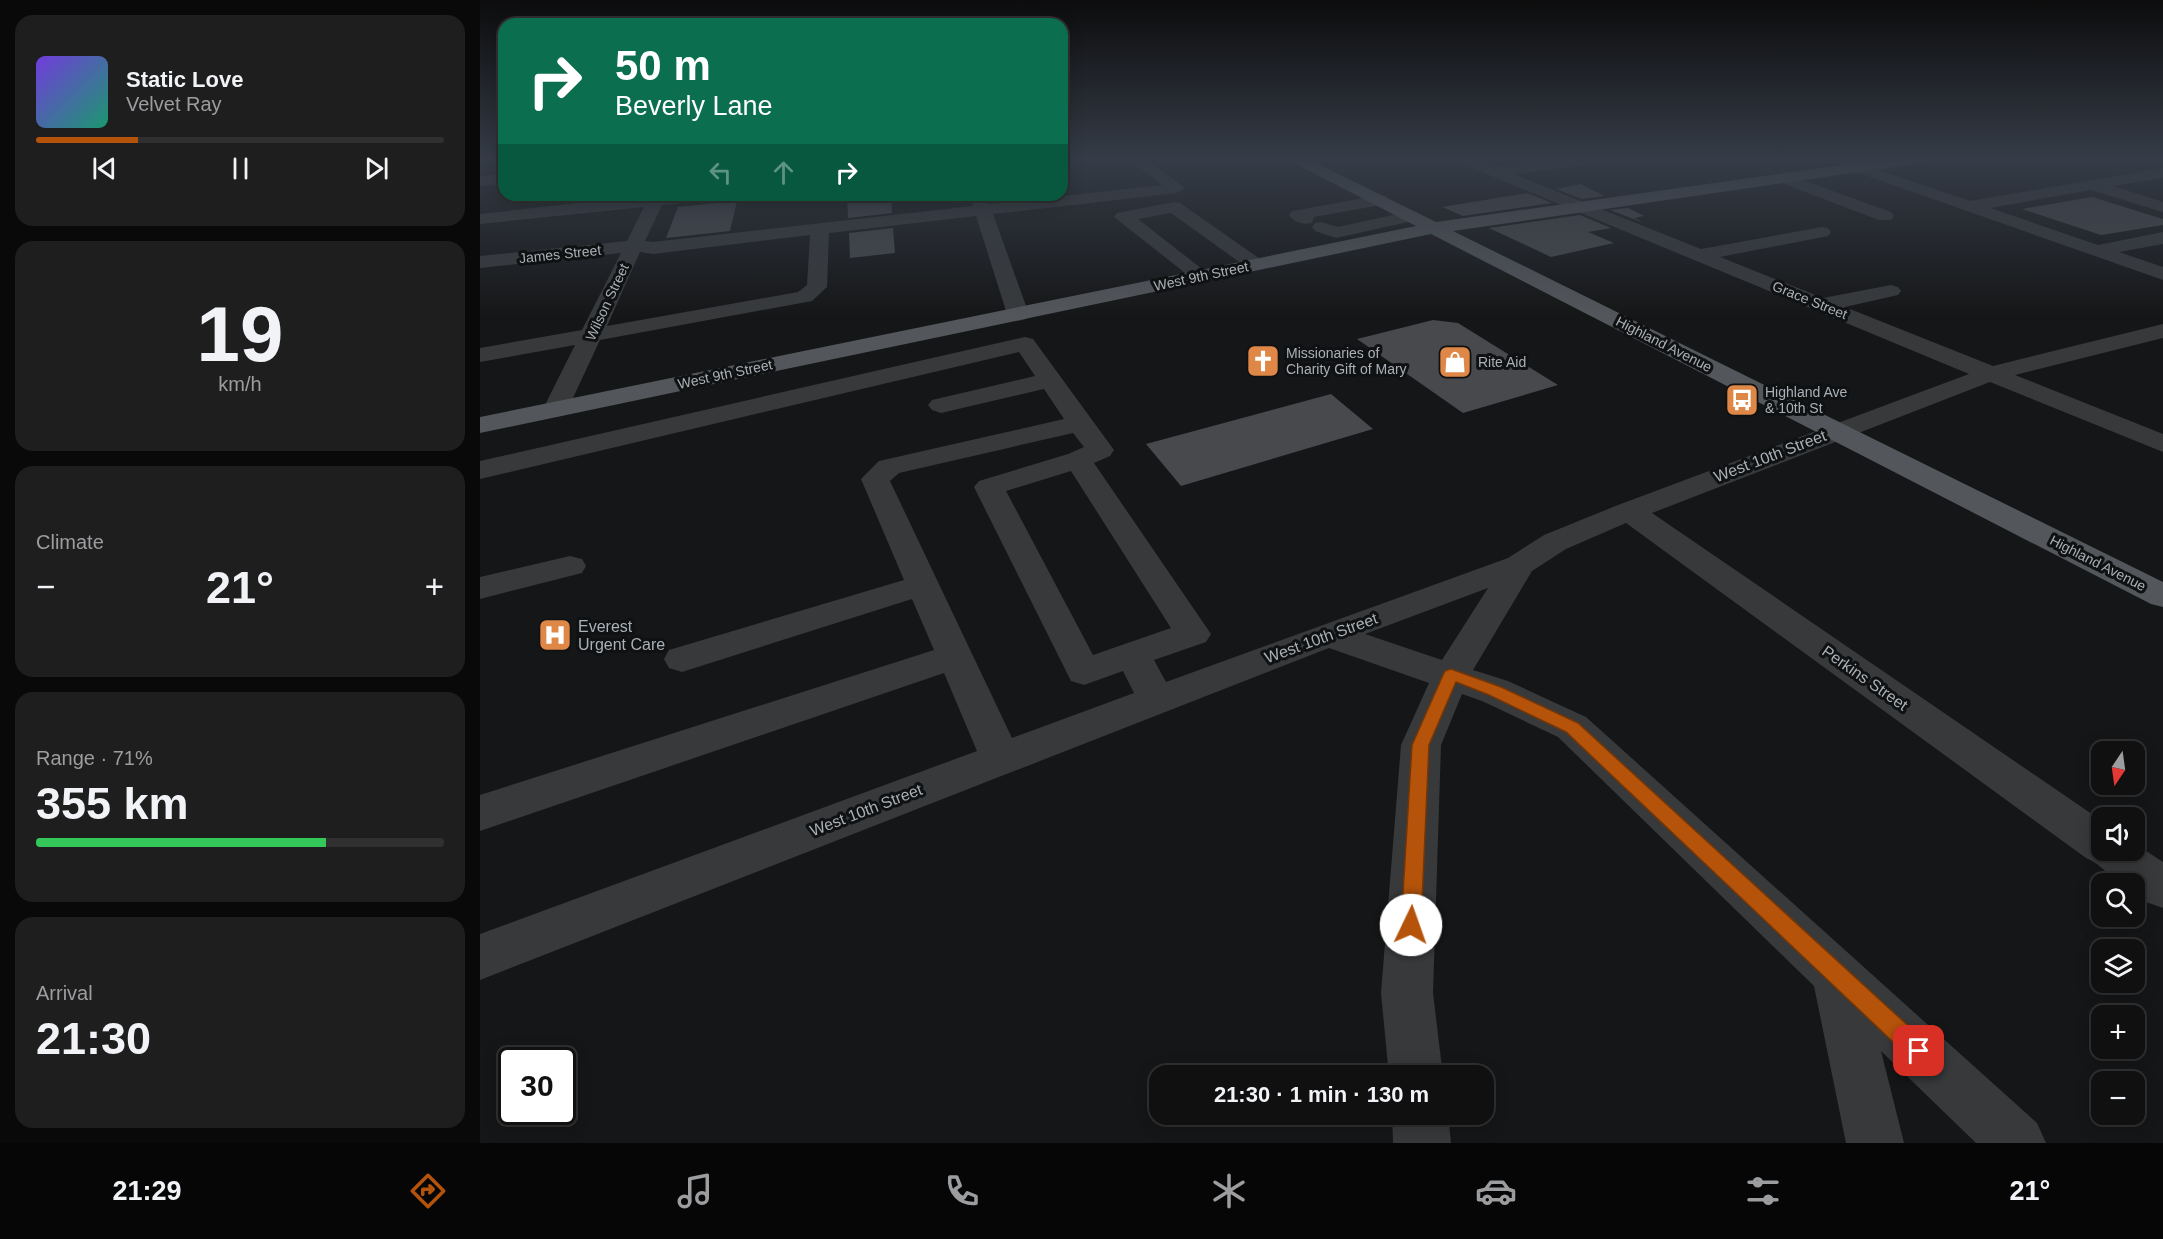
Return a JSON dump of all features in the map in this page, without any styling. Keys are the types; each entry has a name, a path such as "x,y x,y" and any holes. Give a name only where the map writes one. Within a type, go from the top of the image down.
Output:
{"main road":[{"name":"Highland Avenue","path":"1400,210 2163,596"},
{"name":"West 9th Street","path":"480,425 1367,242 1423,222 1546,210"}],"street":[{"path":"480,219 555,210"},
{"name":"Wilson Street","path":"556,409 651,210"},
{"name":"James Street","path":"482,263 634,246 653,248 820,230 937,210"},
{"path":"983,210 1018,314"},
{"path":"1157,210 1123,217 1201,276"},
{"path":"1179,210 1256,265"},
{"path":"1323,210 1298,215 1367,242"},
{"name":"Grace Street","path":"1589,210 2163,444"},
{"path":"1870,210 1885,216"},
{"path":"1980,210 2163,274"},
{"path":"482,263 525,214"},
{"path":"1320,252 1298,240 1328,227 1423,222"},
{"path":"480,355 806,297 817,287 820,230"},
{"path":"1700,255 1822,232"},
{"path":"2096,251 2163,238"},
{"path":"1821,305 1891,291"},
{"name":"West 10th Street","path":"480,957 1328,635 1520,565 1555,542 1836,431 1990,374 2163,331"},
{"path":"480,470 1025,345 1100,450 1078,460 989,487 1084,672 1193,634 1078,460"},
{"path":"836,351 854,384"},
{"path":"921,368 953,427"},
{"path":"1000,759 875,479 889,467 953,427 1050,381"},
{"path":"953,427 1080,423"},
{"name":"Perkins Street","path":"1629,511 2091,837"},
{"path":"1415,1065 1407,993 1421,745 1451,675 1520,565"},
{"path":"480,588 570,566"},
{"path":"682,659 922,585"},
{"path":"1328,635 1495,691 1572,728 2017,1143"},
{"path":"1133,654 1156,700"},
{"path":"480,813 954,656"},
{"path":"2125,861 2163,888"},
{"path":"1837,975 1875,1143"},
{"path":"1421,1125 1422,1143"}],"building":[{"path":"677,210 735,210 730,231 666,238"},
{"path":"848,210 892,210 892,213 848,218"},
{"path":"1450,210 1502,210 1463,216"},
{"path":"1611,210 1633,210 1644,216 1634,218 1644,223"},
{"path":"2026,210 2135,210 2163,219 2163,225 2101,235"},
{"path":"1580,215 1611,228 1588,232 1614,243 1551,257 1489,228"},
{"path":"893,228 895,253 850,258 849,233"},
{"name":"Rite Aid","path":"1433,320 1458,323 1558,385 1463,413 1357,339"},
{"path":"1331,394 1373,429 1181,486 1146,444"}],"place":[{"name":"Missionaries of Charity Gift of Mary","path":"1263,361"},
{"name":"Rite Aid","path":"1455,362"},
{"name":"Highland Ave & 10th St","path":"1742,400"},
{"name":"Everest Urgent Care","path":"555,635"}],"route":[{"path":"1411,925 1421,745 1451,675 1495,691 1572,728 1919,1051"}]}
